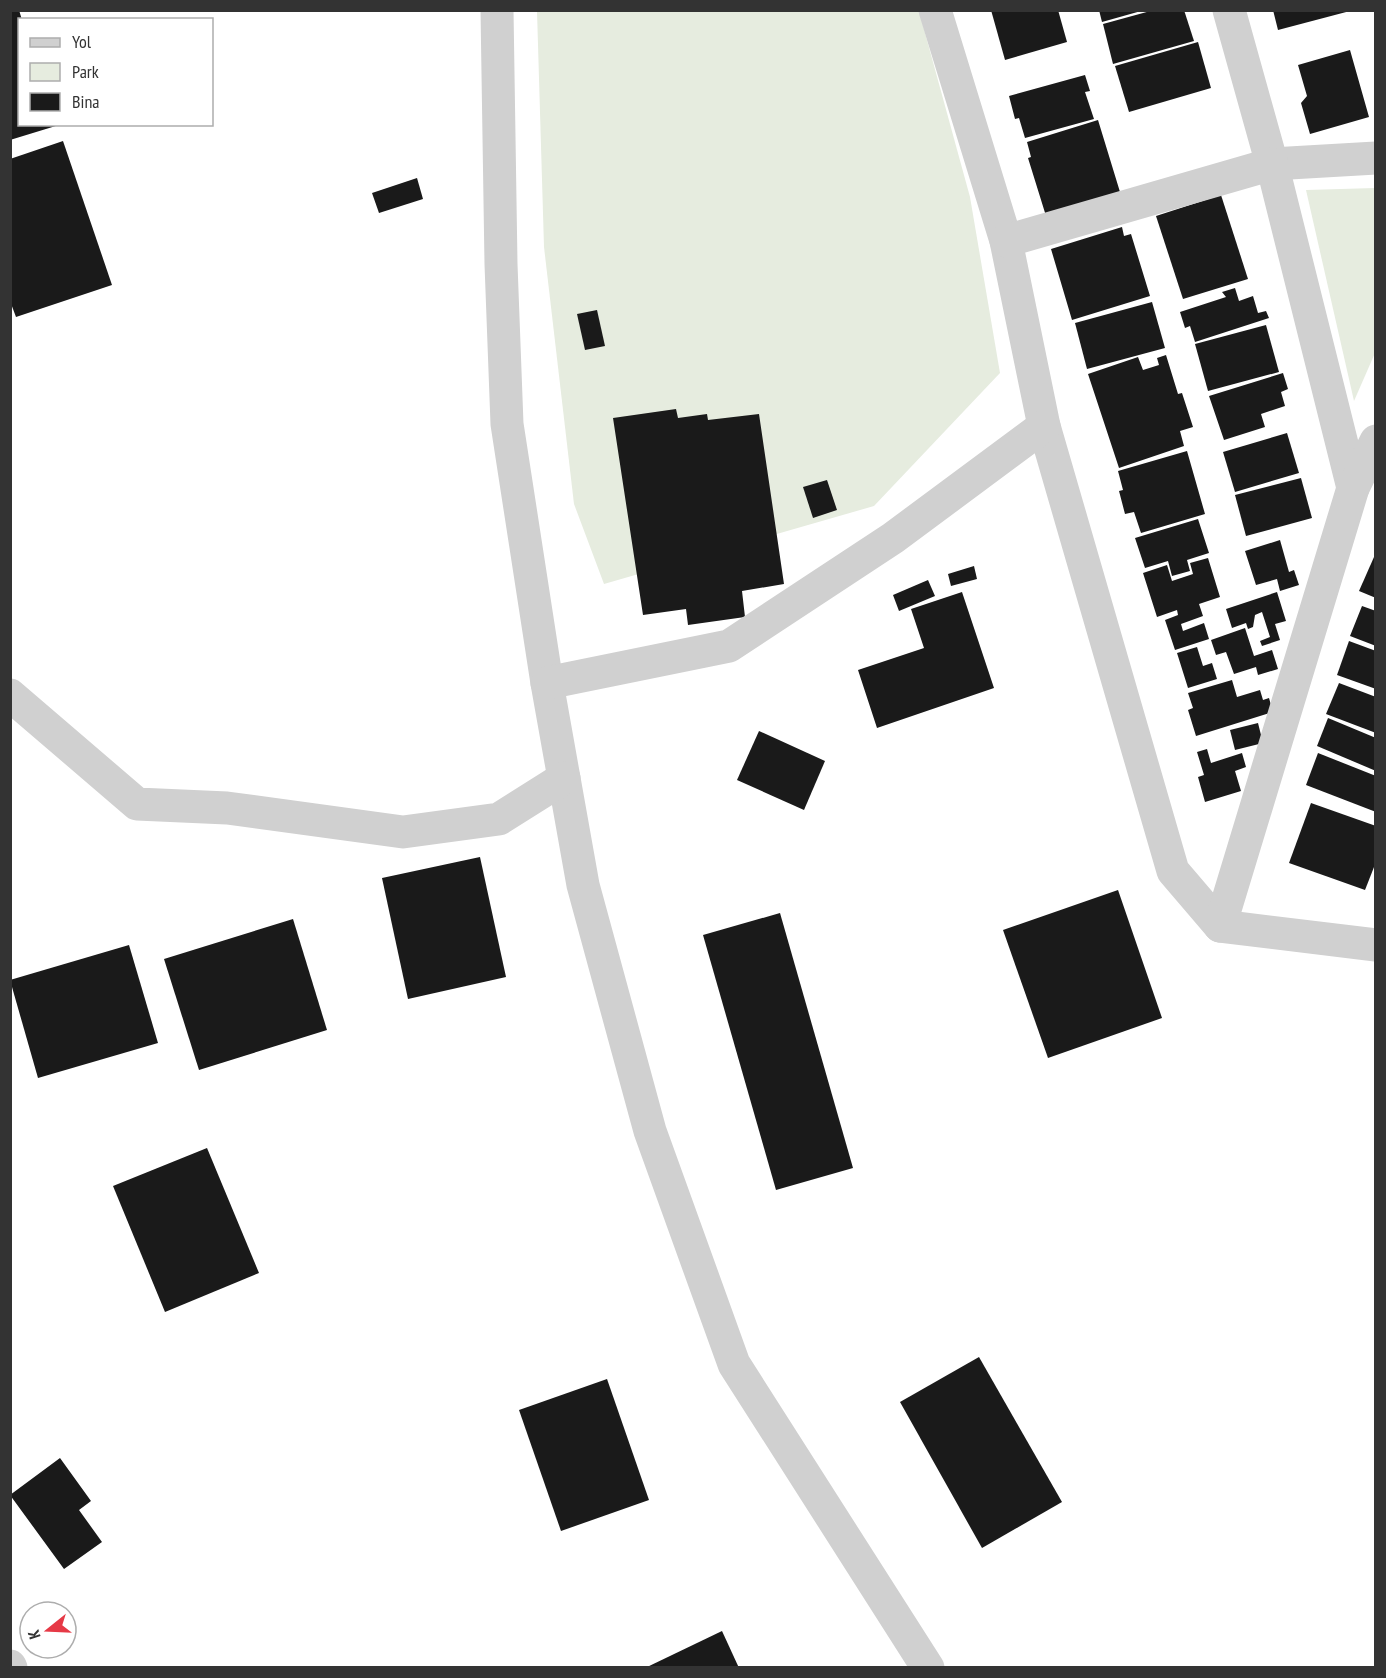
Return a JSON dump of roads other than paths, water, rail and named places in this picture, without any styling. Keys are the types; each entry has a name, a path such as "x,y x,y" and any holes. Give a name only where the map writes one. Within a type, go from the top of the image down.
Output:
{"street":[{"path":"497,10 501,264 507,424 547,683 583,885 650,1131 734,1364 928,1668"},
{"path":"935,10 1006,241 1044,426 1173,871 1220,926 1375,943"},
{"path":"1229,10 1272,164 1353,488"},
{"path":"1006,241 1272,164 1376,158"},
{"path":"547,683 729,646 893,538 1044,426"},
{"path":"1220,926 1353,488 1376,441"},
{"path":"10,696 137,804 227,807 403,831 500,819 564,778"}]}
